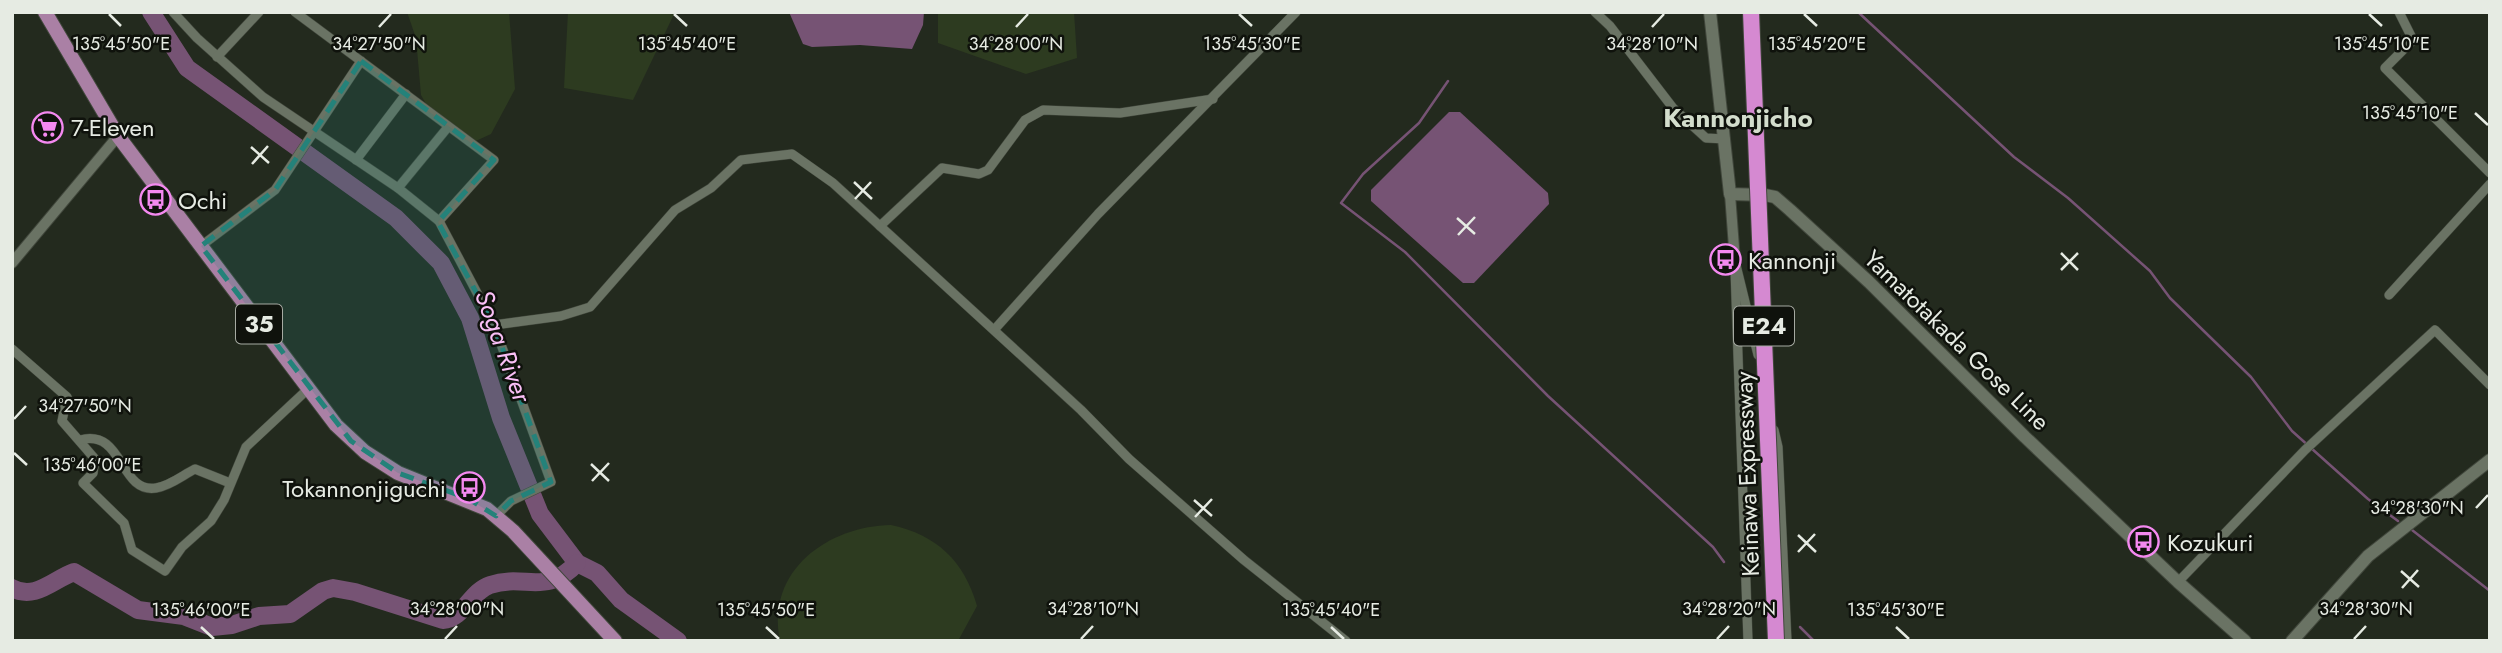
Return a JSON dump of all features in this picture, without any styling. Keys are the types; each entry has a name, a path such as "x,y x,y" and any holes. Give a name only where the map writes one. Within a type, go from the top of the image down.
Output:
{"highway":[{"name":"Keinawa Expressway","path":"1751,12 1776,641"}],"main road":[{"name":"35","path":"45,12 118,136 336,425 365,452 398,473 467,498 496,516 615,641"},
{"path":"1710,12 1730,194"},
{"name":"Yamatotakada Gose Line","path":"1730,194 1775,197 1790,210 1869,282 2025,437 2178,582 2245,641"},
{"path":"2292,641 2368,556 2490,460"}],"street":[{"path":"173,12 217,57 263,97 313,134 398,188 439,222 494,325 551,482 511,501 496,516"},
{"path":"217,57 259,12"},
{"path":"295,12 494,160 439,222"},
{"path":"995,330 1098,214 1296,12"},
{"path":"1595,12 1610,26 1672,108 1706,138 1725,139"},
{"path":"2399,12 2413,40 2385,68 2490,173"},
{"path":"201,246 275,190 360,61"},
{"path":"356,160 406,94"},
{"path":"880,226 931,175 942,168 979,174 988,170 1025,120 1043,110 1120,113 1213,99"},
{"path":"398,188 448,127"},
{"path":"12,262 118,136"},
{"path":"494,325 561,316 590,307 675,210 711,188 741,160 792,154 803,159 995,330 1129,459 1244,560 1346,641"},
{"path":"2389,295 2490,184"},
{"path":"1730,194 1735,261 1748,641"},
{"path":"1735,261 1748,307 1778,447 1787,641"},
{"path":"2178,582 2308,447 2435,330 2490,385"},
{"path":"12,349 67,397 62,421 95,459 93,473 83,483 124,523 132,550 165,571 182,547 211,521 246,447 307,389"},
{"path":"80,440 92,437 105,440 134,480 147,488 157,488 195,469 230,483"}],"highlighted area":[{"path":"361,61 494,160 438,222 494,325 551,482 511,501 496,516 467,498 398,473 351,441 201,246 275,190"}],"green space":[{"path":"407,12 509,12 515,89 491,134 467,145 436,122 421,95 416,38"},
{"path":"568,12 675,12 633,100 564,88"},
{"path":"938,12 1074,12 1077,58 1026,74 938,43"},
{"path":"891,525 935,543 965,576 977,606 958,641 780,641 778,616 782,593 792,573 807,557 825,543 845,534 868,527"}],"shaded area":[{"path":"789,12 924,12 923,25 912,49 860,45 812,47 803,44"},
{"path":"1449,112 1460,112 1548,193 1549,204 1474,283 1463,283 1371,201 1371,190"}],"waterway":[{"name":"Soga River","path":"151,12 187,68 396,218 441,263 470,318 501,418 540,514 577,563 597,573 621,600 678,641"},
{"path":"1858,12 2014,157 2068,198 2150,271 2170,298 2251,377 2292,431 2368,499 2398,521"},
{"path":"1448,81 1419,123 1363,174 1341,203 1405,252 1548,396 1713,547 1724,562"},
{"path":"2412,530 2490,591"},
{"path":"12,588 29,592 74,572 138,610 184,616 212,627 232,625 259,616 290,614 323,591 333,588 355,592 443,620 456,615 477,593 490,585 514,581 545,582 566,573 577,563"},
{"path":"1800,627 1814,641"}],"place":[{"name":"7-Eleven","path":"48,127"},
{"name":"Ochi","path":"155,200"},
{"name":"Kannonji","path":"1725,260"},
{"name":"Tokannonjiguchi","path":"469,488"},
{"name":"Kozukuri","path":"2144,542"}],"district":[{"name":"Kannonjicho","path":"1738,118"}]}
